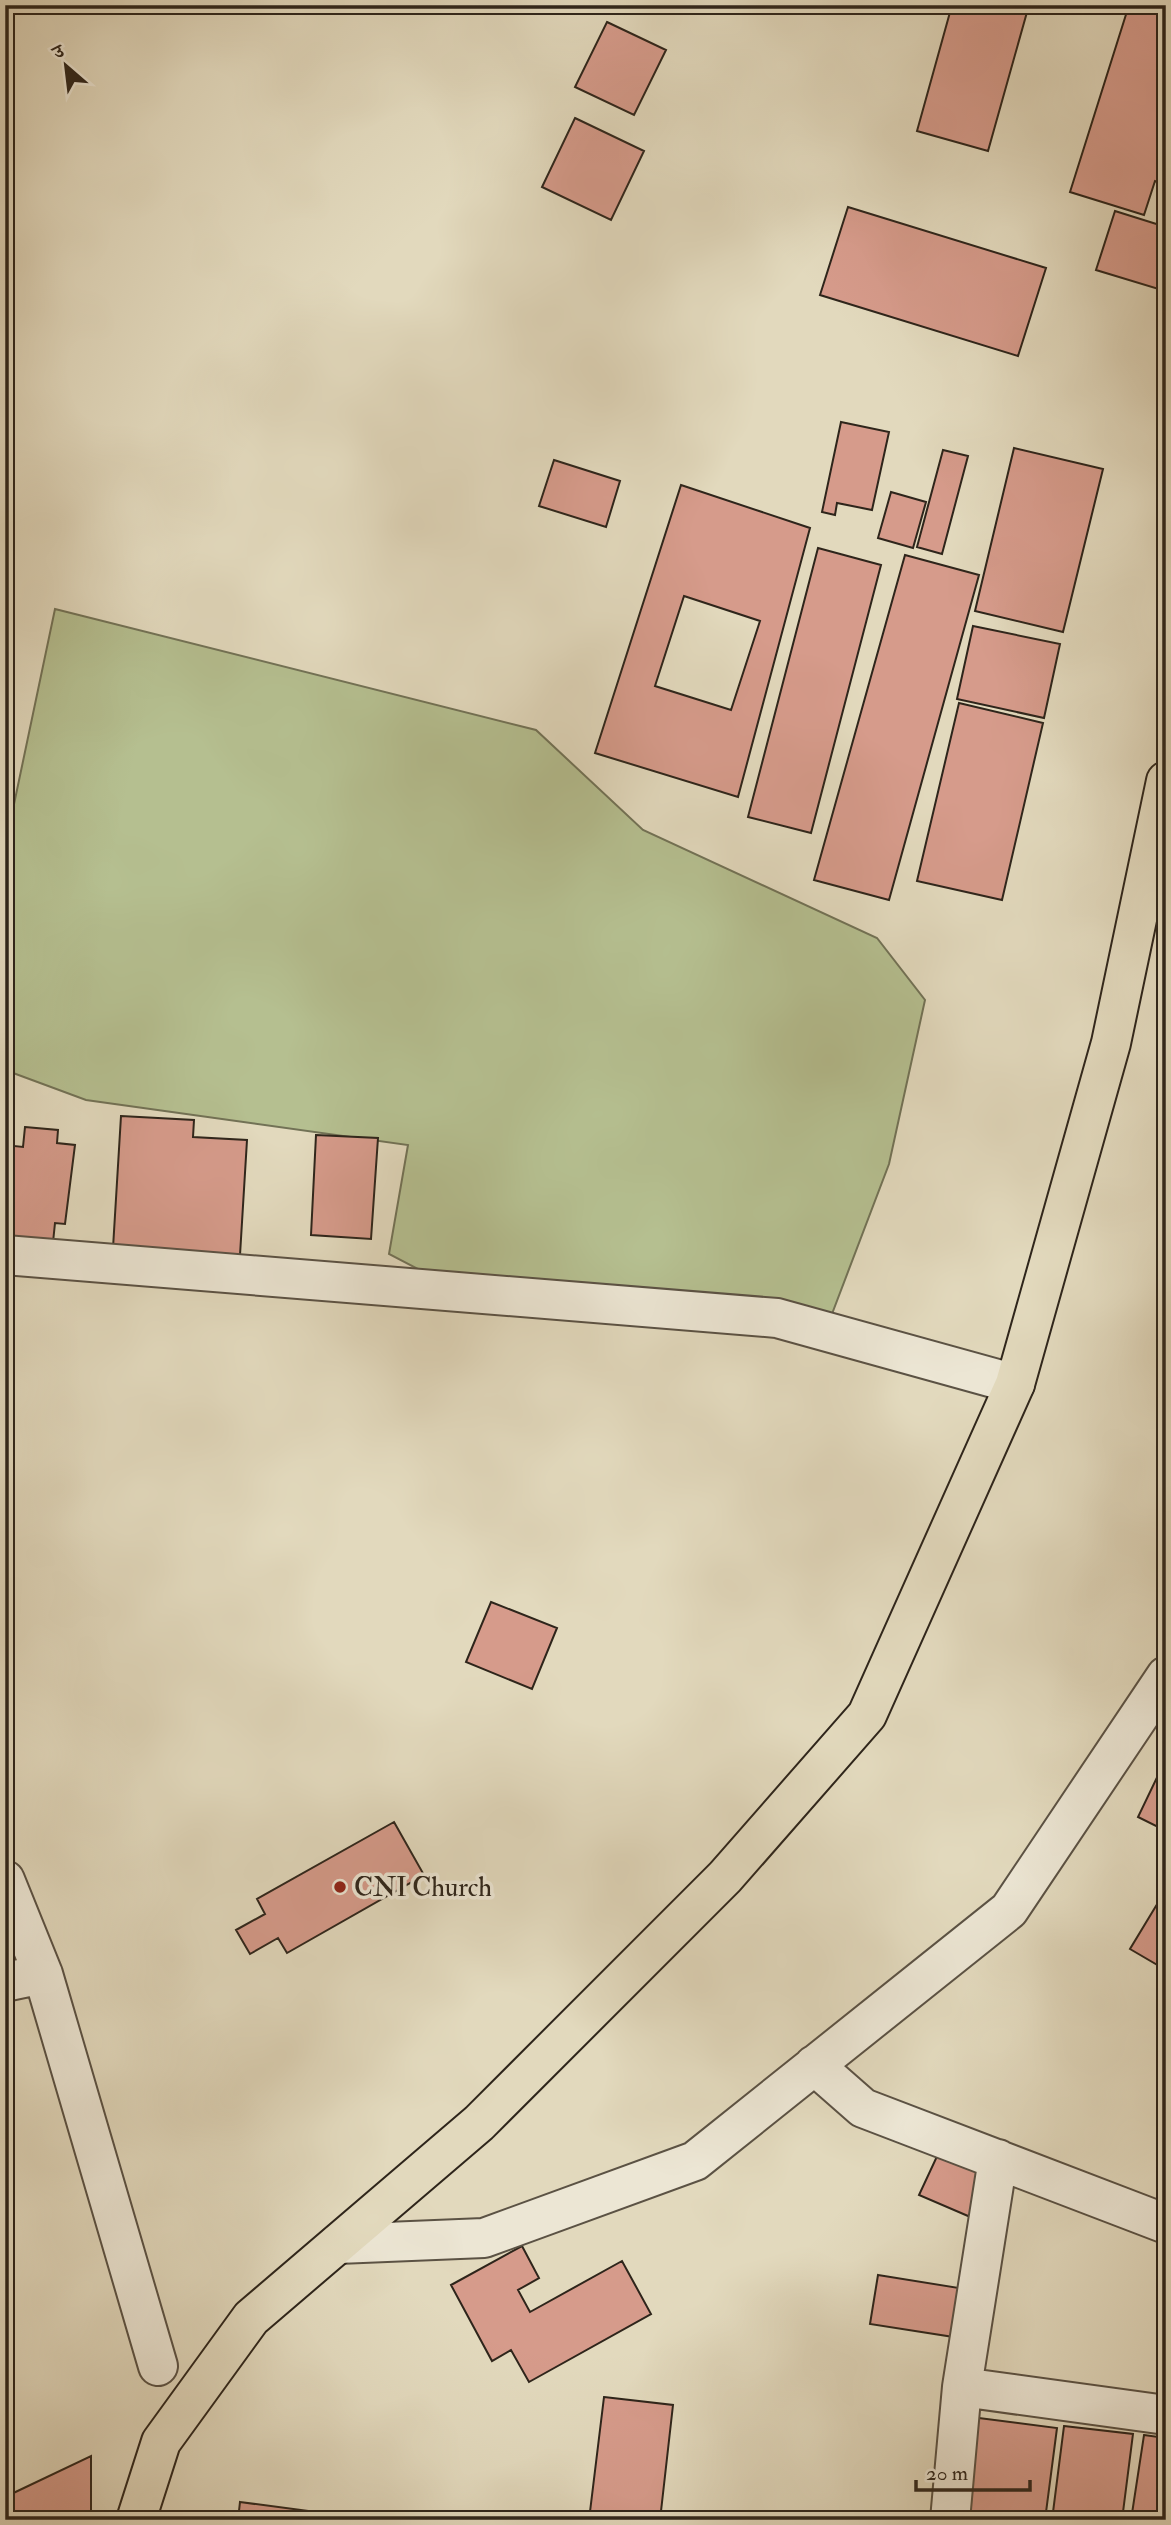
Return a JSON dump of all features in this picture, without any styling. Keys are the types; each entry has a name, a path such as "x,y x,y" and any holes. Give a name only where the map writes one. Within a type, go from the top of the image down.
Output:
{"main road":[{"path":"136,2520 161,2442 251,2318 479,2123 725,1877 867,1715 1015,1384 1111,1043 1166,780"}],"street":[{"path":"5,1255 777,1318 1015,1384"},
{"path":"338,2244 484,2238 695,2161 1009,1910 1152,1723 1166,1676"},
{"path":"5,1880 43,1974 158,2366"},
{"path":"5,1982 43,1974"},
{"path":"814,2065 863,2108 1166,2224"},
{"path":"950,2520 962,2387 998,2159"},
{"path":"962,2387 1166,2415"}],"green space":[{"path":"55,609 536,730 643,830 877,938 925,1000 889,1164 827,1327 491,1307 389,1254 408,1145 86,1100 5,1070 5,847"}],"building":[{"path":"952,5 1029,5 988,151 917,131"},
{"path":"1129,5 1166,5 1166,185 1155,181 1144,215 1070,192"},
{"path":"607,22 666,50 634,115 575,87"},
{"path":"575,118 644,151 611,220 542,187"},
{"path":"848,207 1046,268 1018,356 820,295"},
{"path":"1115,211 1166,227 1165,291 1096,270"},
{"path":"841,422 889,432 872,510 837,503 835,515 822,512"},
{"path":"1014,448 1103,469 1063,632 975,611"},
{"path":"943,450 968,456 942,554 917,547"},
{"path":"554,460 620,481 606,527 539,506"},
{"path":"681,485 810,528 738,797 595,753","holes":["684,596 760,621 731,710 655,686"]},
{"path":"891,492 926,502 913,548 878,538"},
{"path":"818,548 881,565 811,833 748,817"},
{"path":"905,555 979,575 889,900 814,880"},
{"path":"973,626 1060,644 1044,718 957,699"},
{"path":"959,703 1043,723 1002,900 917,881"},
{"path":"121,1116 194,1120 193,1137 247,1140 240,1255 113,1248"},
{"path":"25,1127 58,1130 57,1143 75,1145 65,1224 55,1223 52,1252 5,1246 5,1145 23,1147"},
{"path":"316,1135 378,1138 371,1239 311,1235"},
{"path":"491,1602 557,1628 532,1689 466,1662"},
{"path":"1162,1767 1166,1769 1166,1831 1138,1817"},
{"name":"CNI Church","path":"394,1822 424,1875 287,1953 278,1938 250,1954 236,1930 265,1914 257,1899"},
{"path":"1162,1896 1166,1898 1166,1970 1130,1949"},
{"path":"939,2152 983,2170 975,2219 919,2195"},
{"path":"522,2246 539,2278 518,2290 530,2312 622,2261 651,2314 529,2382 511,2350 492,2361 451,2285"},
{"path":"878,2275 959,2288 960,2338 870,2324"},
{"path":"604,2397 673,2405 660,2520 589,2520"},
{"path":"971,2417 1057,2428 1045,2520 958,2520"},
{"path":"1064,2426 1133,2434 1122,2520 1052,2520"},
{"path":"1144,2435 1166,2438 1166,2520 1131,2520"},
{"path":"91,2456 91,2520 5,2520 5,2497"},
{"path":"240,2502 376,2520 238,2520"},
{"path":"681,2514 732,2519 732,2520 680,2520"}],"place":[{"name":"CNI Church","path":"340,1887"}]}
